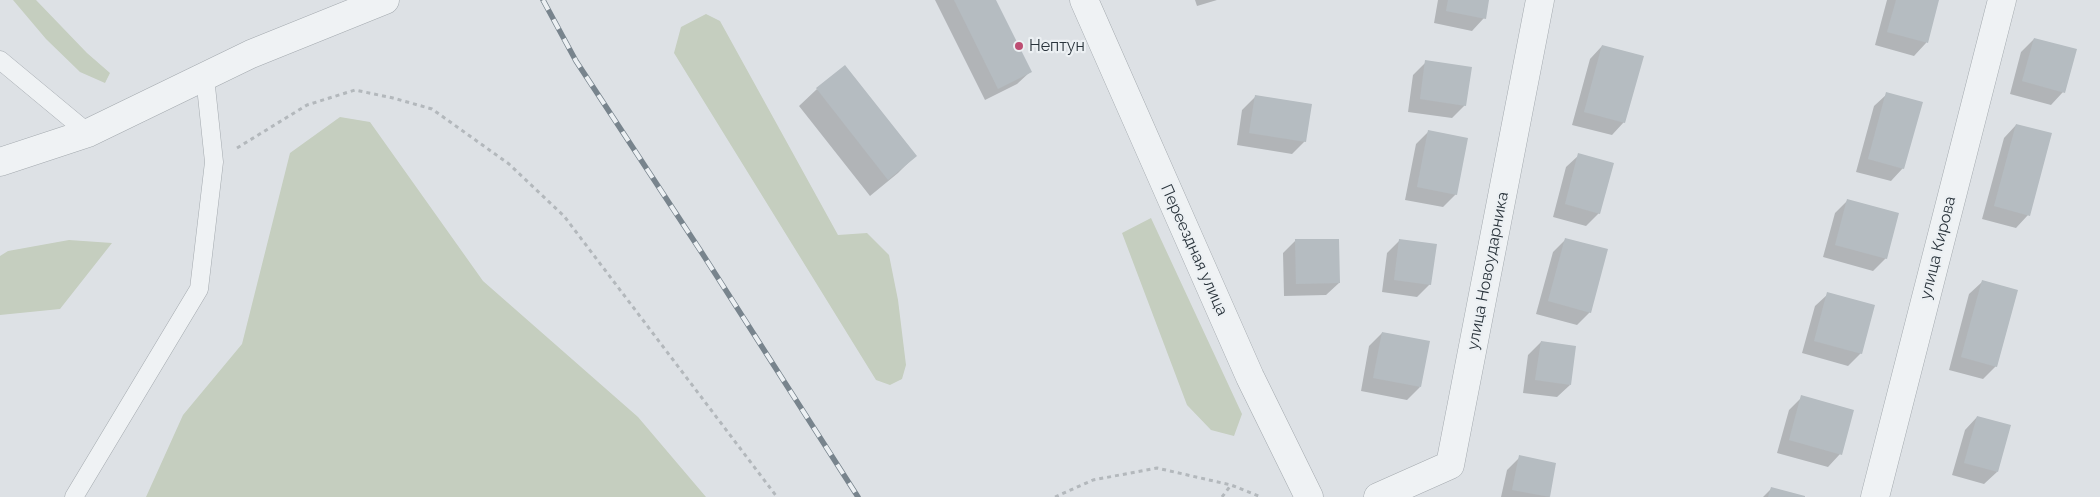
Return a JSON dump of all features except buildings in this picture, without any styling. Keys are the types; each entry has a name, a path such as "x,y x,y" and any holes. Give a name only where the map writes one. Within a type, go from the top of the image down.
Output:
{"street":[{"path":"0,162 88,133 205,77 250,54 338,0"},
{"path":"250,54 385,0"},
{"name":"Переездная улица","path":"1084,0 1250,377 1309,497"},
{"name":"улица Новоударника","path":"1378,497 1450,465 1540,0"},
{"name":"улица Кирова","path":"1875,497 2002,0"}],"lane":[{"path":"0,60 88,133"},
{"path":"74,497 199,288 214,162 205,77"}],"path":[{"path":"214,162 307,105 354,90 432,109 509,164 564,216 777,497"},
{"path":"1055,497 1093,480 1157,468 1231,485 1262,497"},
{"path":"1222,497 1231,485"}],"green space":[{"path":"13,0 36,0 87,53 110,73 105,83 80,72 46,39"},
{"path":"706,14 720,21 838,235 867,233 889,255 898,300 906,365 902,379 890,385 876,380 674,53 681,27"},
{"path":"340,117 370,122 483,281 638,417 706,497 146,497 183,415 242,344 290,153"},
{"path":"1151,218 1242,414 1234,436 1211,430 1187,405 1122,233"},
{"path":"69,240 112,243 60,309 0,315 0,256 8,251"}],"railway":[{"path":"543,0 576,61 702,253 858,497"}],"place":[{"name":"Нептун","path":"1019,46"}]}
